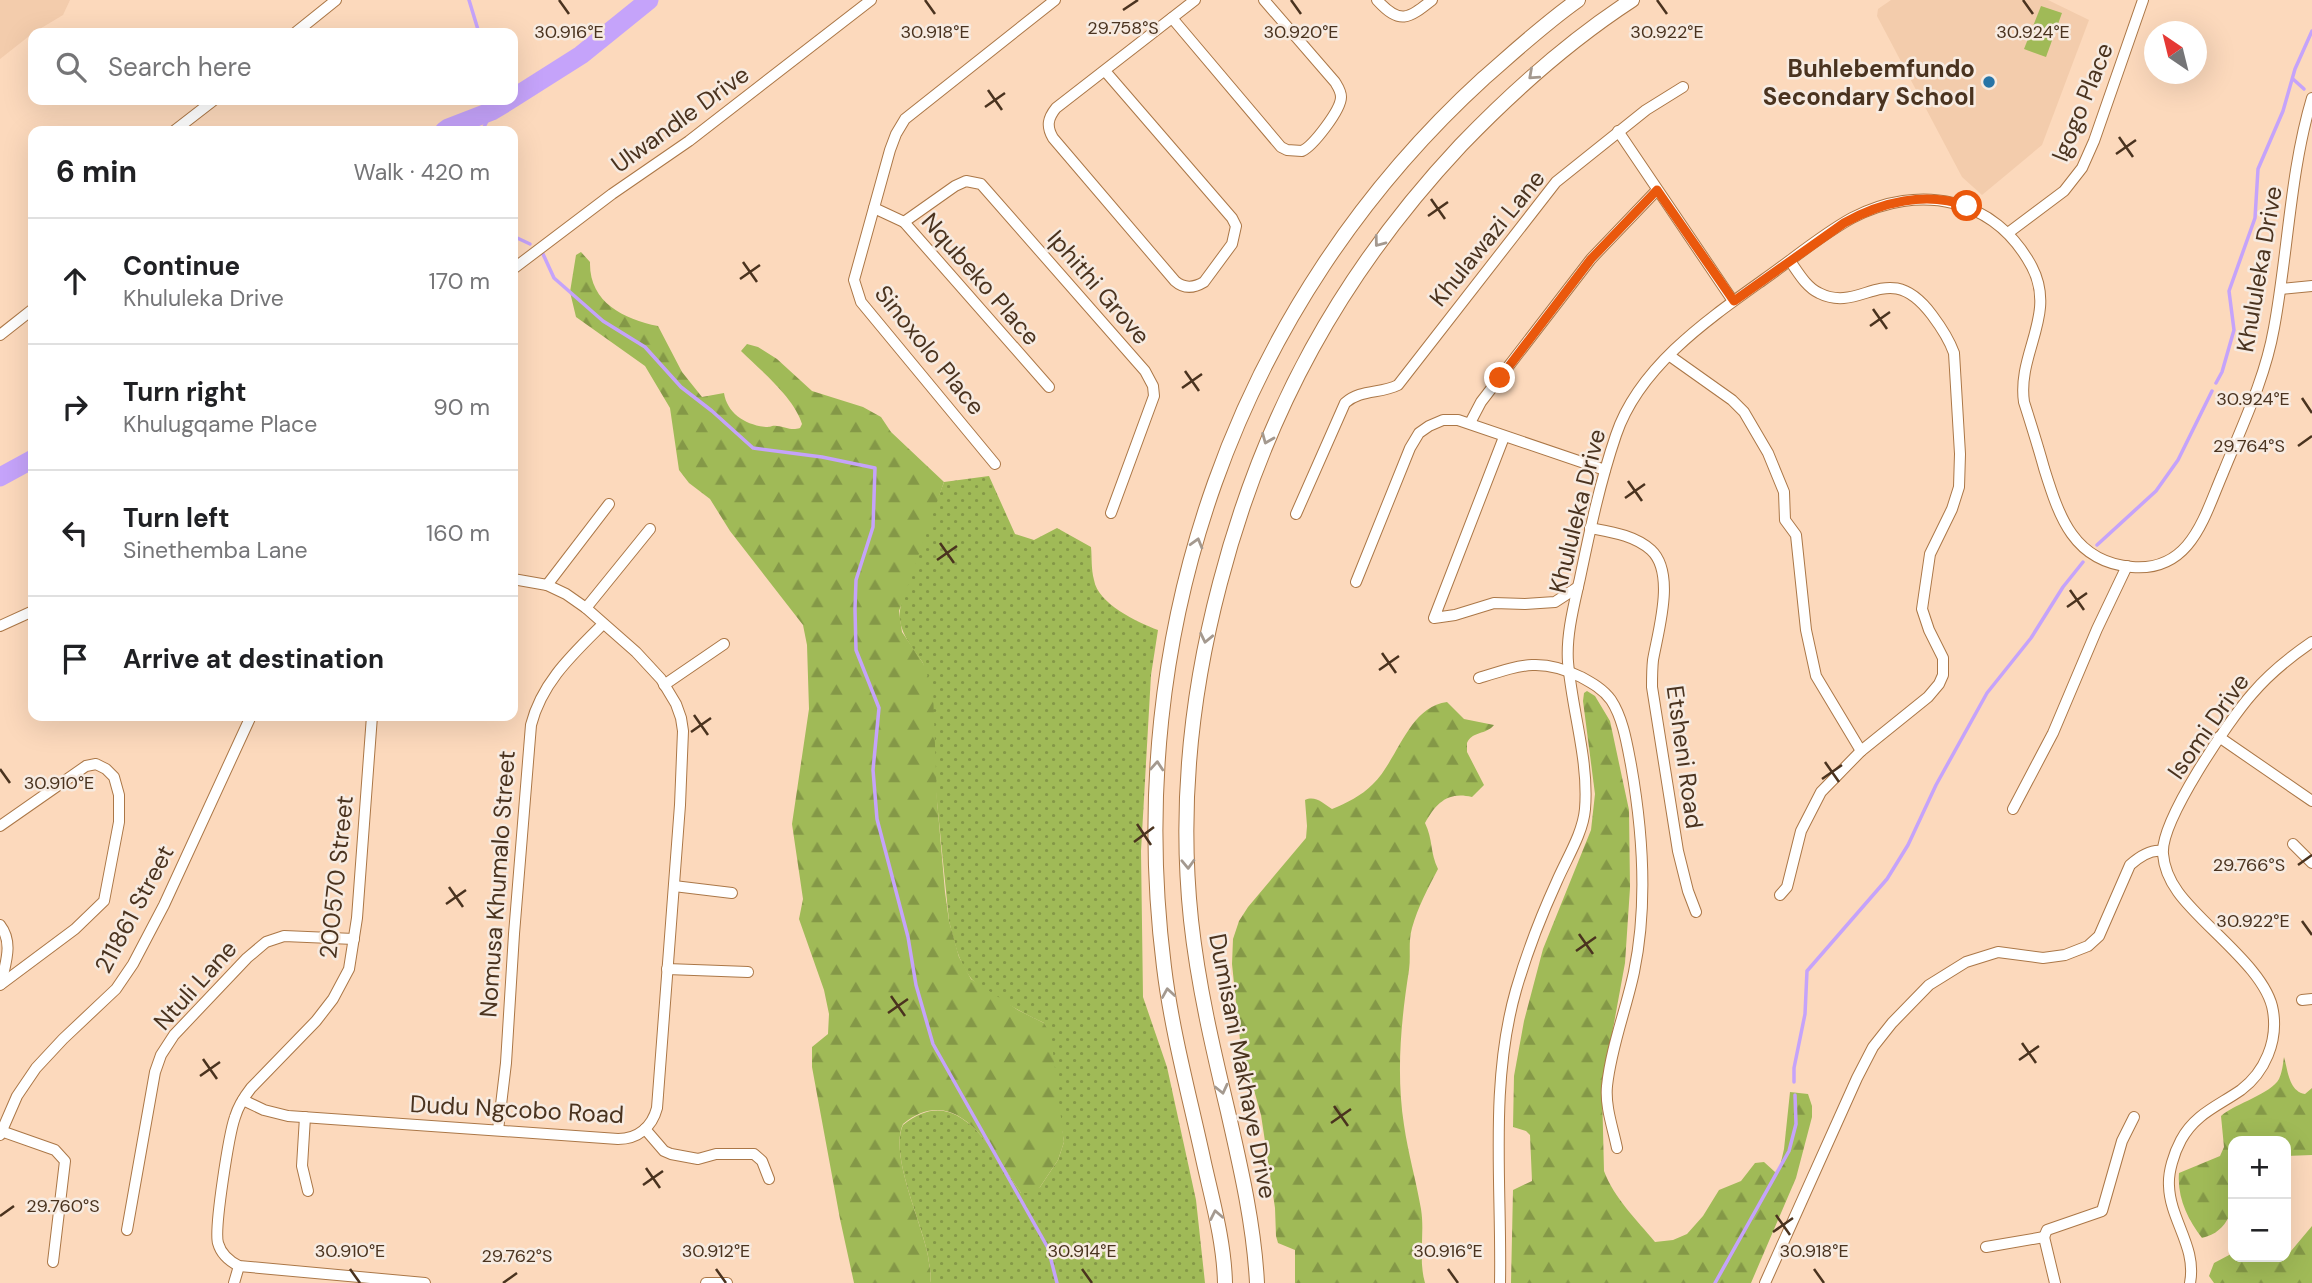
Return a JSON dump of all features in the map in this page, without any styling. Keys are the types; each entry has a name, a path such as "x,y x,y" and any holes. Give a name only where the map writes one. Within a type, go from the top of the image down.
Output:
{"main road":[{"path":"1225,1283 1217,1215 1170,1007 1155,863 1154,800 1162,709 1171,649 1190,564 1236,426 1271,353 1317,274 1363,211 1427,134 1528,39 1577,0"},
{"name":"Dumisani Makhaye Drive","path":"1257,1283 1246,1190 1201,991 1191,919 1187,849 1189,755 1193,713 1199,670 1226,558 1251,480 1283,402 1313,344 1366,259 1433,175 1481,124 1542,67 1632,0"}],"street":[{"path":"301,28 336,0"},
{"name":"Ulwandle Drive","path":"518,265 612,194 689,141 871,0"},
{"name":"Sinoxolo Place","path":"995,464 861,302 854,280 893,142 905,119 1055,0"},
{"path":"1105,71 1232,218 1236,226 1232,244 1204,282 1190,287 1175,281 1053,138 1048,126 1056,108 1195,0"},
{"path":"1172,18 1281,147 1301,151 1307,149 1338,109 1341,94 1335,82 1264,0"},
{"path":"1377,0 1390,14 1399,18 1408,17 1433,0"},
{"name":"Igogo Place","path":"2008,233 2064,191 2082,168 2143,0"},
{"name":"Khulawazi Lane","path":"1296,514 1345,403 1360,393 1390,389 1404,378 1547,192 1618,131 1683,87"},
{"name":"Khululeka Drive","path":"1500,1283 1498,1133 1509,1026 1515,993 1531,942 1574,844 1584,814 1585,772 1569,671 1569,634 1590,528 1605,470 1618,429 1633,400 1696,330 1853,218 1904,201 1941,199 1956,202 1991,219 2008,233 2034,269 2041,300 2040,318 2024,366 2021,385 2055,504 2067,529 2081,545 2098,556 2127,566 2154,566 2165,563 2178,556 2193,539 2203,520 2260,380 2274,331 2300,149 2312,98"},
{"path":"180,126 208,105"},
{"path":"1618,131 1734,301"},
{"name":"Iphithi Grove","path":"904,222 955,186 966,181 981,184 1145,371 1153,386 1154,396 1111,513"},
{"path":"1470,423 1481,402 1591,259 1657,190"},
{"name":"Nqubeko Place","path":"874,208 904,222 1049,387"},
{"path":"1780,895 1787,887 1791,865 1809,813 1821,792 1861,751 1928,697 1943,675 1943,658 1928,630 1922,609 1930,554 1952,509 1959,486 1960,454 1954,353 1943,330 1917,297 1895,288 1839,297 1820,294 1809,286 1790,261"},
{"path":"2281,289 2312,286"},
{"path":"0,335 28,313"},
{"path":"1670,356 1744,412 1768,453 1783,492 1785,520 1796,535 1806,630 1816,676 1861,751"},
{"path":"1356,582 1364,557 1419,433 1443,420 1470,423 1605,470"},
{"path":"1504,436 1434,618 1455,615 1494,603 1555,601 1578,587"},
{"path":"547,584 609,504"},
{"name":"Etsheni Road","path":"1590,528 1626,536 1650,549 1658,558 1662,570 1661,627 1653,662 1652,687 1678,850 1696,912"},
{"path":"586,608 650,529"},
{"path":"2013,808 2053,733 2127,566"},
{"name":"Dudu Ngcobo Road","path":"243,1100 264,1110 305,1117 627,1139 645,1129 652,1121 657,1108 683,731 676,704 661,678 636,652 566,593 547,584 518,580"},
{"path":"0,626 28,613"},
{"name":"Nomusa Khumalo Street","path":"498,1130 506,1063 531,725 538,701 547,686 571,656 603,624"},
{"name":"Isomi Drive","path":"2162,851 2176,810 2219,737 2267,678 2312,642"},
{"path":"664,685 724,644"},
{"path":"1479,678 1538,663 1569,671 1601,689 1611,700 1627,744 1640,827 1641,927 1634,973 1619,1023 1607,1085 1606,1102 1616,1148"},
{"name":"211861 Street","path":"1,1129 17,1096 36,1068 116,989 133,964 164,905 249,721"},
{"name":"200570 Street","path":"239,1266 230,1262 222,1253 216,1233 232,1127 243,1100 316,1021 333,999 349,969 354,939 372,721"},
{"path":"2219,737 2312,801"},
{"path":"0,826 86,766 96,764 110,773 118,788 120,813 104,901 75,929 1,984"},
{"path":"2293,845 2312,863"},
{"path":"1765,1283 1868,1058 1884,1033 1912,999 1946,972 1980,957 1998,953 2043,958 2066,955 2088,946 2099,936 2130,865 2137,858 2156,850 2162,851 2166,872 2178,892 2260,981 2273,1010 2273,1038 2260,1070 2240,1090 2197,1118 2176,1151 2169,1186 2190,1253 2193,1272 2190,1283"},
{"path":"674,886 732,893"},
{"path":"0,925 6,932 8,951 1,984"},
{"name":"Ntuli Lane","path":"127,1230 155,1072 161,1055 174,1035 247,958 266,942 284,936 354,939"},
{"path":"667,969 748,972"},
{"path":"305,1117 302,1167 309,1191"},
{"path":"2055,1283 2044,1237 2047,1230 2102,1211 2122,1141 2134,1117"},
{"path":"1,1129 55,1150 65,1161 52,1262"},
{"path":"645,1129 664,1151 671,1154 698,1159 716,1154 754,1154 762,1161 769,1179"},
{"path":"1986,1248 2044,1237"},
{"path":"234,1283 239,1266 425,1283"},
{"path":"706,1283 727,1283"}],"shaded area":[{"path":"0,0 70,0 63,15 41,28 28,28 28,37 0,59"},
{"name":"Buhlebemfundo Secondary School","path":"1891,0 2048,0 2089,20 2042,145 1982,195 1962,177 1877,16 1878,9"}],"green space":[{"path":"2041,6 2062,13 2046,57 2024,49"},
{"path":"581,252 590,262 595,288 602,298 632,319 658,326 682,372 702,397 724,393 733,412 751,424 800,428 802,424 792,404 776,384 741,351 747,344 758,347 777,359 812,391 863,407 881,417 891,432 944,482 899,611 902,632 923,663 933,690 937,800 949,921 959,957 971,979 1018,1010 1044,1023 1051,1036 1064,1142 1058,1160 1040,1187 1031,1193 1021,1193 987,1142 958,1116 941,1110 923,1112 903,1124 900,1153 925,1242 931,1273 930,1283 854,1283 840,1219 812,1067 812,1047 828,1034 829,1014 824,990 799,919 803,899 792,824 809,709 807,645 803,625 730,531 710,499 689,483 679,470 670,408 645,366 576,317 570,292 576,255"},
{"path":"989,476 1015,534 1034,540 1057,528 1091,547 1094,580 1103,597 1130,617 1158,630 1151,675 1141,851 1143,997 1167,1067 1196,1200 1205,1283 930,1283 931,1273 925,1242 903,1171 900,1138 903,1125 923,1113 941,1111 958,1116 987,1142 1021,1193 1040,1187 1058,1160 1064,1142 1044,1023 975,983 962,964 957,950 949,921 923,663 906,637 900,620 900,608 910,573 944,482"},
{"path":"1587,691 1595,696 1610,721 1629,810 1630,888 1625,963 1602,1089 1604,1171 1620,1200 1655,1242 1673,1240 1687,1234 1703,1216 1719,1190 1741,1181 1755,1163 1764,1162 1775,1172 1779,1171 1790,1092 1808,1094 1812,1117 1796,1178 1751,1283 1511,1283 1513,1190 1532,1181 1530,1135 1513,1127 1514,1076 1524,1021 1543,949 1591,830 1595,794 1583,701"},
{"path":"1447,702 1464,719 1494,725 1469,739 1467,743 1467,752 1484,785 1472,797 1456,796 1444,800 1425,823 1438,869 1417,913 1410,939 1400,1086 1406,1135 1421,1209 1425,1283 1295,1283 1295,1250 1278,1243 1276,1236 1275,1208 1261,1115 1240,1040 1232,964 1233,939 1239,921 1248,907 1306,838 1305,800 1316,799 1332,809 1359,796 1382,774 1422,714"},
{"path":"2284,1057 2292,1085 2305,1094 2312,1088 2312,1155 2291,1156 2291,1136 2228,1136 2228,1218 2216,1232 2202,1238 2184,1208 2179,1173 2220,1156 2224,1147 2221,1116 2269,1089 2280,1077"},
{"path":"2312,1226 2312,1283 2214,1283 2209,1276 2214,1263 2228,1256 2228,1262 2291,1262 2291,1251"}],"waterway":[{"path":"469,0 477,28"},
{"path":"518,95 581,55 649,0"},
{"path":"2216,383 2222,372 2234,330 2229,291 2255,218 2258,169 2283,111 2295,69 2312,31"},
{"path":"2293,79 2304,89"},
{"path":"453,126 502,105"},
{"path":"484,126 492,111"},
{"path":"518,238 530,244"},
{"path":"543,254 554,278 603,321 645,347 681,387 753,448 822,457 875,468 873,527 856,580 855,609 856,650 879,708 873,770 877,819 908,937 916,985 933,1044 1048,1248 1057,1283"},
{"path":"2097,545 2156,491 2178,460 2212,391"},
{"path":"0,477 28,462"},
{"path":"1794,1082 1794,1068 1805,1014 1807,971 1887,879 1908,845 1936,785 1987,693 2031,638 2063,587 2083,562"},
{"path":"1715,1283 1789,1151 1796,1124 1795,1095"}],"place":[{"name":"Buhlebemfundo Secondary School","path":"1989,82"}],"route":[{"path":"1500,378 1591,259 1657,190 1734,301 1844,223 1863,213 1889,204 1925,199 1941,199 1967,206"}]}
